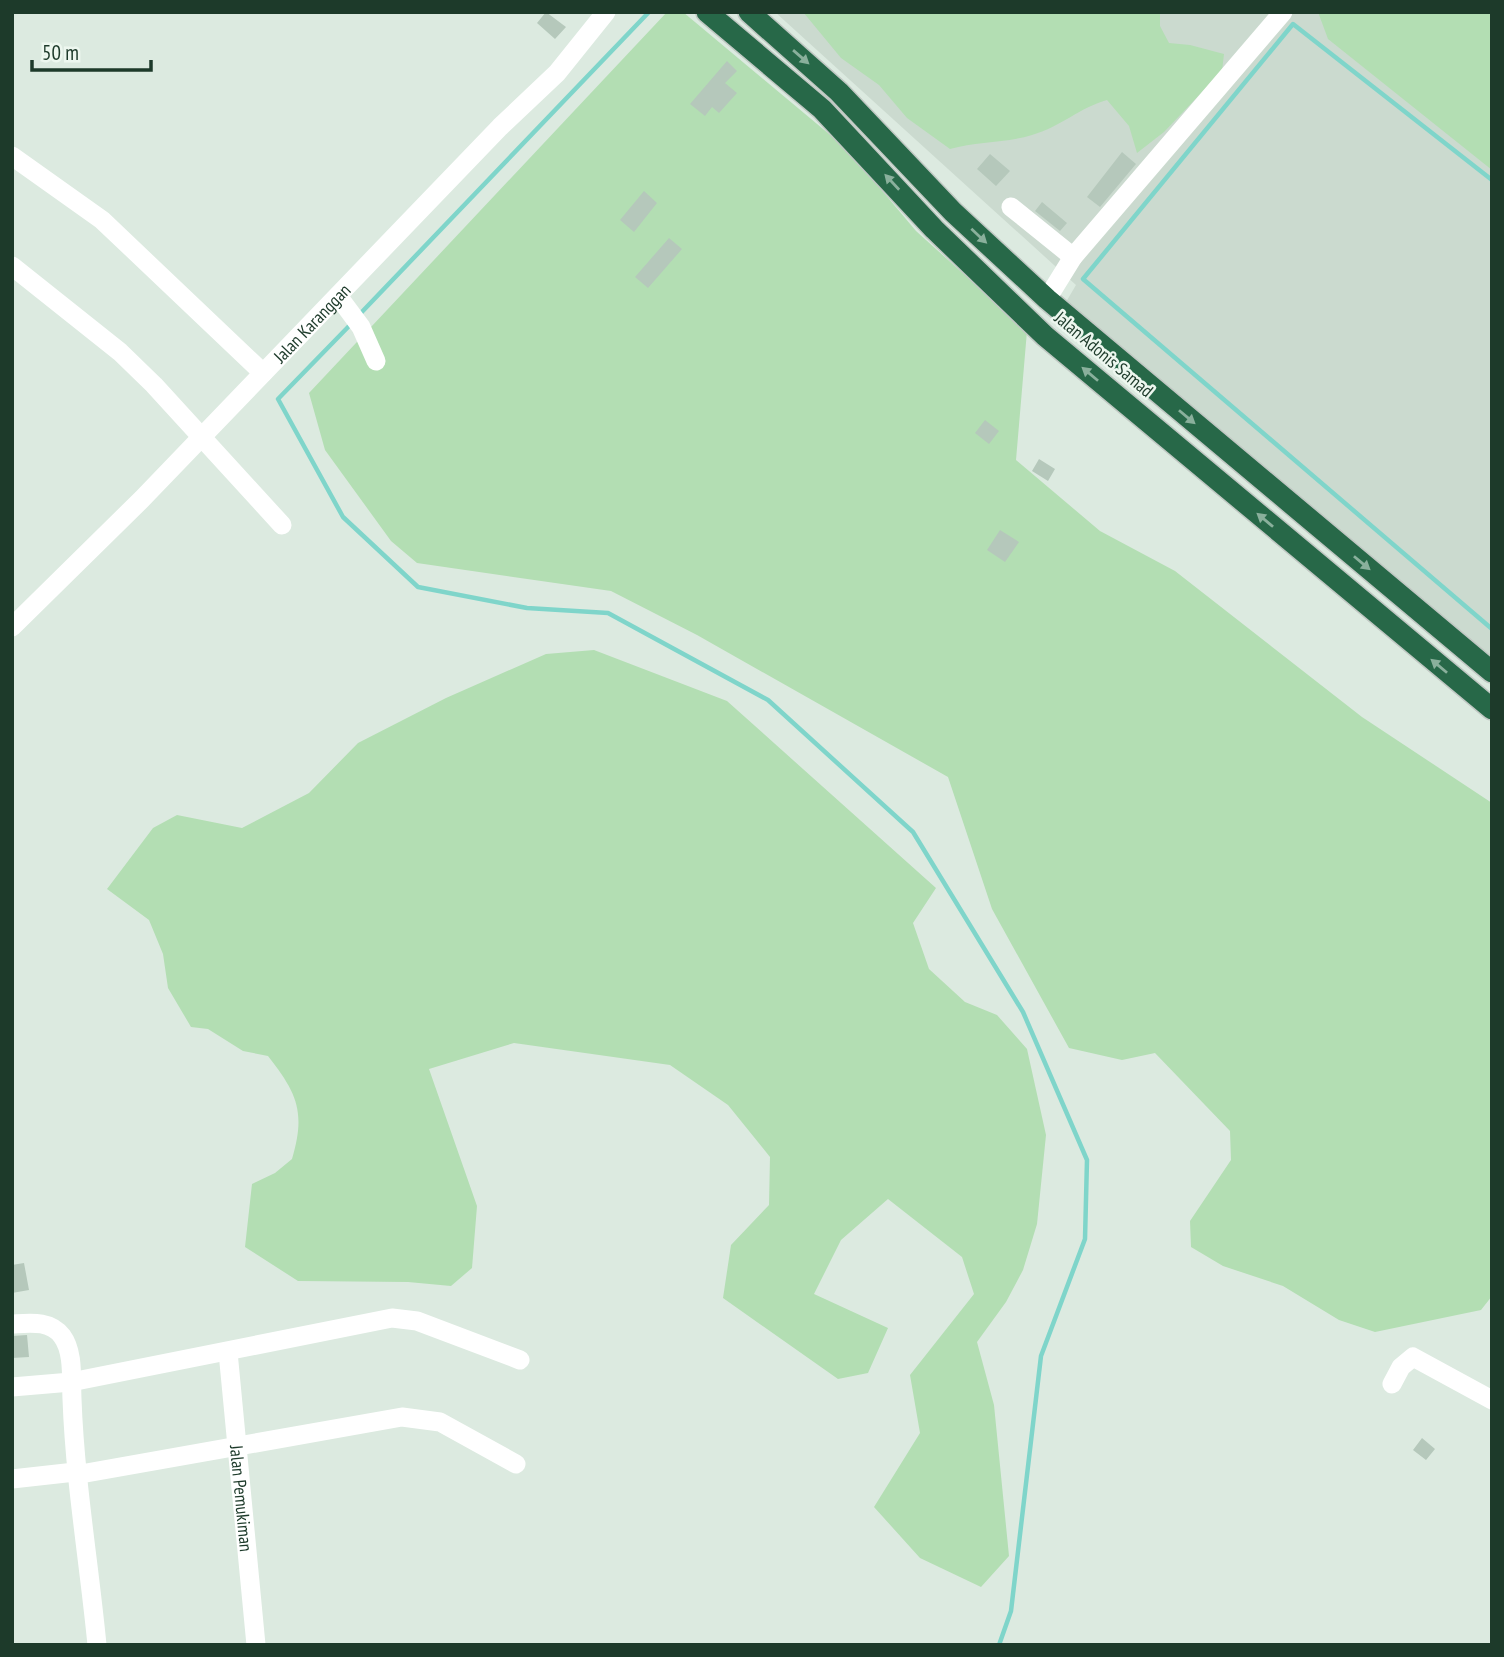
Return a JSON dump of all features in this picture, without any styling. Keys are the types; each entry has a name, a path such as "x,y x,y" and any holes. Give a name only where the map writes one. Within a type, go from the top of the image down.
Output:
{"highway":[{"name":"Jalan Adonis Samad","path":"706,12 822,109 914,206 1045,336 1492,709"},
{"name":"Jalan Adonis Samad","path":"750,12 849,101 932,188 1047,299 1492,672"},
{"path":"914,206 932,188"}],"street":[{"name":"Jalan Karanggan","path":"12,627 200,438 500,127 557,73 606,12"},
{"path":"1047,299 1073,257 1279,17"},
{"path":"12,156 102,220 263,373"},
{"path":"1010,207 1073,257"},
{"path":"12,266 120,352 155,385 200,438 282,525"},
{"path":"338,296 356,320 376,361"},
{"path":"12,1387 71,1382 369,1322 408,1318 520,1360"},
{"path":"12,1324 45,1324 61,1334 69,1354 75,1474 97,1645"},
{"name":"Jalan Pemukiman","path":"228,1352 256,1645"},
{"path":"1392,1384 1401,1367 1413,1357 1492,1400"},
{"path":"12,1479 75,1474 401,1417 421,1417 440,1422 516,1464"}],"shaded area":[{"path":"775,12 1492,12 1492,660 1066,302 1076,285"}],"green space":[{"path":"667,12 683,12 847,149 916,231 1027,331 1016,460 1100,531 1175,571 1362,717 1492,803 1492,1296 1481,1310 1375,1332 1339,1320 1283,1286 1223,1266 1191,1247 1190,1221 1231,1160 1230,1131 1155,1053 1122,1060 1069,1048 992,909 948,777 697,635 611,591 417,563 391,541 325,450 309,393"},
{"path":"803,12 1160,12 1160,26 1169,43 1190,45 1224,54 1222,71 1164,132 1137,153 1129,126 1107,100 1032,135 950,149 907,118 879,85 841,58"},
{"path":"1318,12 1492,12 1492,170 1328,39"},
{"path":"594,650 727,701 936,888 913,923 929,969 965,1002 997,1015 1027,1049 1046,1135 1037,1224 1023,1270 1006,1302 977,1342 994,1405 1009,1556 981,1587 920,1558 874,1507 920,1433 910,1375 974,1294 962,1257 888,1199 841,1240 814,1294 888,1328 868,1373 838,1379 723,1298 731,1245 769,1205 770,1157 728,1105 670,1065 514,1043 429,1069 477,1206 472,1268 451,1286 408,1282 298,1281 245,1247 252,1184 275,1173 292,1159 298,1116 292,1092 268,1056 243,1051 208,1029 191,1027 168,988 163,954 149,920 107,889 153,828 177,815 242,828 309,793 358,743 446,698 546,654"}],"building":[{"path":"546,12 566,27 555,39 537,23"},
{"path":"727,61 737,71 725,83 737,93 719,113 712,107 705,116 690,104"},
{"path":"1122,152 1136,164 1100,207 1087,197"},
{"path":"990,154 1010,171 996,186 977,169"},
{"path":"644,191 657,203 634,232 620,220"},
{"path":"1042,202 1067,223 1060,231 1035,211"},
{"path":"669,238 682,249 648,288 635,277"},
{"path":"985,420 999,431 989,444 975,433"},
{"path":"1039,459 1055,469 1048,481 1032,471"},
{"path":"1000,530 1019,542 1005,562 987,550"},
{"path":"24,1263 29,1290 12,1293 12,1265"},
{"path":"27,1335 29,1357 12,1358 12,1336"},
{"path":"1422,1438 1435,1449 1426,1460 1413,1450"}],"waterway":[{"path":"359,315 649,12"},
{"path":"1492,180 1293,24 1083,279 1492,629"},
{"path":"351,324 278,399 343,517 418,587 527,608 608,613 768,700 913,832 1023,1012 1087,1160 1085,1239 1041,1356 1011,1611 999,1645"}]}
